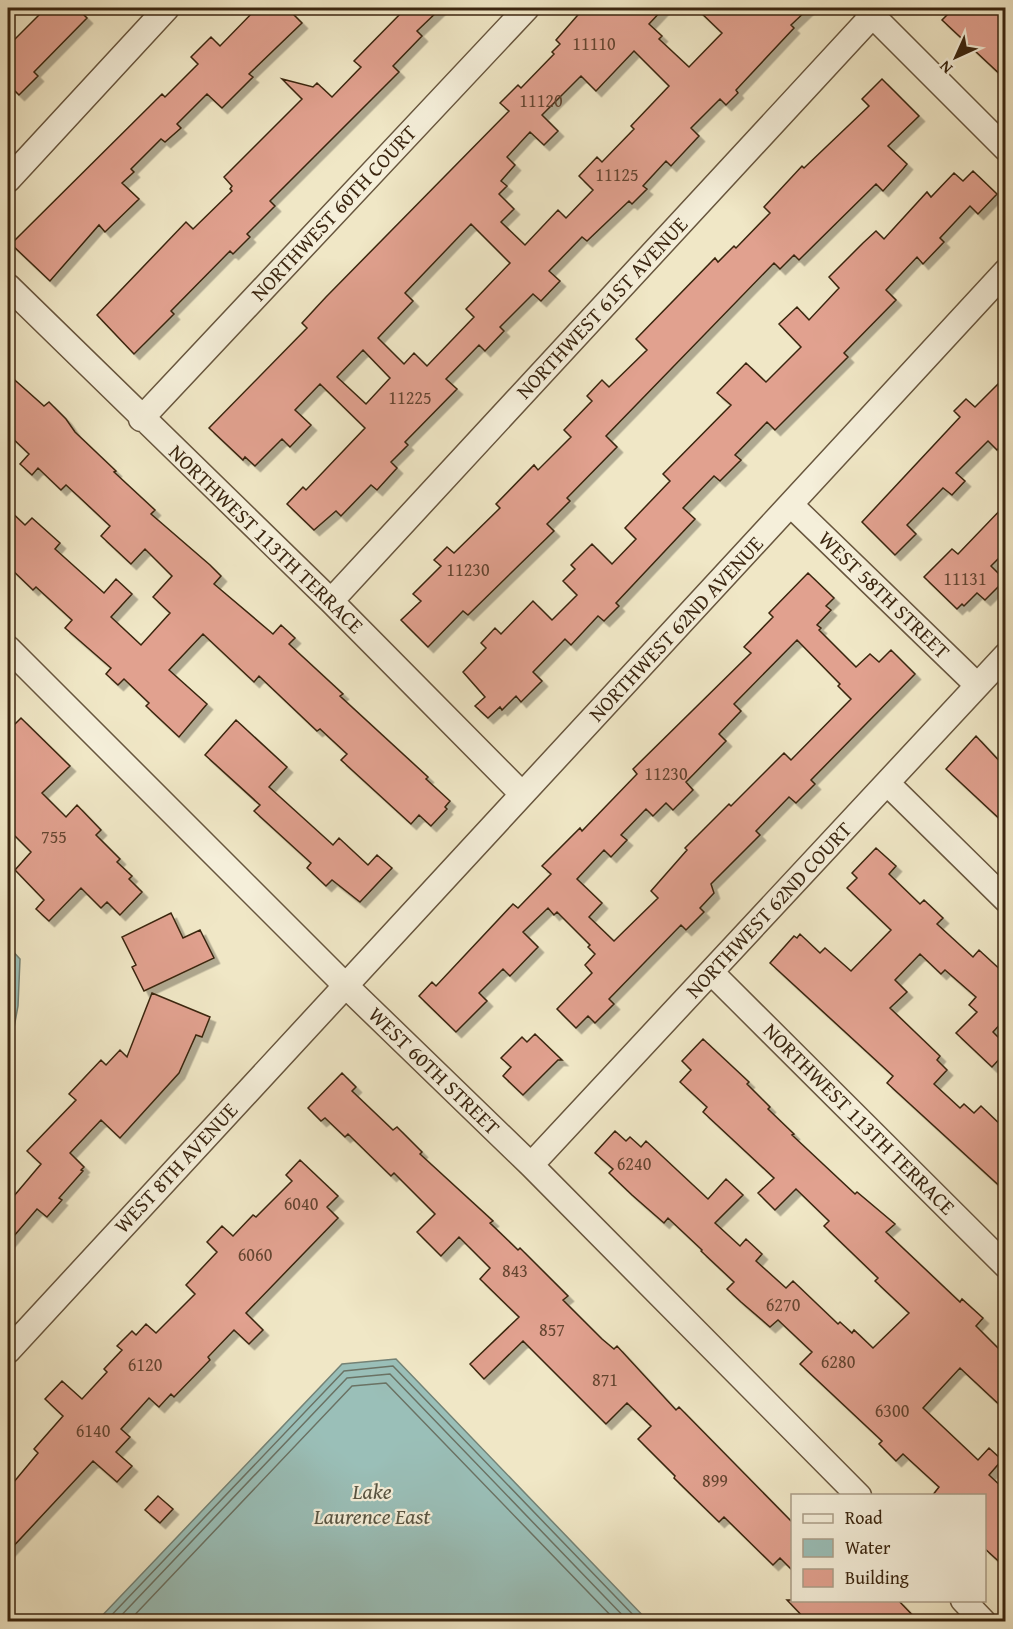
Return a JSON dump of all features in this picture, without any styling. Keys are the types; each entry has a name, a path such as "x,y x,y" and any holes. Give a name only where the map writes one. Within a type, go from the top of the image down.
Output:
{"street":[{"path":"8,180 166,8"},
{"name":"NORTHWEST 60TH COURT","path":"141,419 527,8"},
{"path":"869,11 1005,149"},
{"name":"NORTHWEST 61ST AVENUE","path":"332,601 869,11"},
{"name":"NORTHWEST 62ND AVENUE","path":"345,985 1005,271"},
{"name":"NORTHWEST 113TH TERRACE","path":"8,286 141,419 332,601 522,794"},
{"name":"WEST 58TH STREET","path":"791,505 977,685"},
{"name":"WEST 60TH STREET","path":"8,648 345,985 531,1165 857,1494"},
{"name":"NORTHWEST 62ND COURT","path":"531,1165 712,973 1005,654"},
{"path":"887,783 1005,900"},
{"name":"NORTHWEST 113TH TERRACE","path":"712,973 1005,1266"},
{"name":"WEST 8TH AVENUE","path":"8,1351 345,985"},
{"path":"965,1602 984,1622"}],"water":[{"path":"8,946 20,959 18,1006 8,1060"},
{"name":"Lake Laurence East","path":"396,1359 648,1621 97,1621 342,1364"}],"building":[{"path":"46,8 77,8 87,18 34,72 38,76 19,95 8,84 8,46"},
{"path":"257,8 287,8 302,23 249,74 253,77 222,108 207,94 177,124 181,128 165,142 161,139 131,169 134,172 122,183 139,199 105,232 99,225 50,281 11,244 162,94 165,97 198,64 191,57 211,37 220,46"},
{"path":"406,8 441,8 417,31 422,36 393,66 399,72 270,201 275,206 247,234 250,237 233,254 230,251 171,311 174,314 134,354 97,315 186,222 193,229 232,191 230,189 232,186 224,177 302,99 282,79 313,87 317,83 332,97 361,67 354,61"},
{"path":"584,8 664,8 649,24 662,36 659,39 689,67 722,33 696,8 809,8 791,25 794,28 736,90 738,93 726,105 720,99 691,128 699,136 671,166 666,161 643,186 647,189 632,204 629,201 587,241 582,237 549,271 560,281 541,301 533,294 500,327 504,331 485,351 479,345 446,379 457,389 405,442 408,445 391,462 397,468 377,490 371,485 341,516 336,511 314,530 287,504 303,487 306,490 365,428 320,384 295,410 311,425 290,447 282,439 255,466 245,457 243,460 209,428 307,328 302,323 326,297 509,111 500,103 518,85 521,88 554,54 552,52 560,44 556,40","holes":["634,51 669,86 631,126 634,129 602,162 597,157 579,176 593,190 566,218 558,210 525,245 501,222 514,209 499,194 507,186 501,181 515,165 507,157 530,132 544,145 558,131 542,115 581,76 596,91","471,224 510,263 466,309 474,317 427,366 414,353 404,364 378,338 413,301 405,293","363,350 390,378 366,404 337,377"]},
{"path":"954,8 1005,8 1005,79 942,20"},
{"path":"882,79 919,116 888,146 907,164 883,191 876,184 799,260 794,255 780,269 774,263 606,436 617,447 567,498 570,501 547,524 554,531 468,615 463,611 428,647 401,620 421,601 413,594 441,566 434,560 447,547 454,553 500,508 496,504 534,465 538,470 571,437 564,430 592,401 587,396 602,380 609,387 647,350 636,339 715,258 718,262 734,246 736,248 770,213 764,207 802,166 804,168 869,106 862,99"},
{"path":"973,171 997,194 978,214 970,206 940,238 944,242 923,264 917,257 886,290 896,300 844,353 848,357 775,430 767,422 735,455 741,460 720,481 714,476 683,508 695,519 616,603 619,606 604,621 598,616 571,645 565,639 533,672 542,681 521,702 516,696 502,710 500,707 488,718 475,706 485,697 463,672 486,648 481,643 495,628 501,634 533,601 552,620 577,595 563,581 575,569 571,565 592,544 612,564 636,539 625,528 670,481 663,474 731,405 717,393 746,363 766,382 801,347 779,324 797,307 809,320 839,288 829,277 876,231 884,239 927,192 931,197 954,173 963,181"},
{"path":"8,374 44,406 49,402 75,432 116,471 114,472 155,510 151,514 221,576 214,584 273,634 281,625 295,638 289,644 343,694 340,696 428,777 426,779 450,801 445,807 447,809 431,826 419,815 411,824 341,760 347,754 320,729 317,731 259,676 254,682 203,634 169,670 207,704 179,737 146,706 149,703 124,679 118,685 106,674 111,668 65,628 72,620 36,587 33,590 8,566 8,509 25,525 32,518 60,543 55,549 104,593 116,579 132,594 111,617 141,645 170,613 153,597 172,576 145,549 131,564 101,536 110,526 66,485 61,490 38,468 32,475 20,464 29,454 8,434"},
{"path":"1005,377 1005,442 997,450 988,441 956,473 965,481 952,495 943,488 907,525 916,534 895,555 862,522 960,417 954,411 966,399 975,407"},
{"path":"1005,505 1005,552 991,566 1005,580 985,600 977,593 964,606 962,604 957,609 924,577 952,549 958,554"},
{"path":"808,573 834,598 826,606 831,610 817,625 821,628 819,630 856,667 870,654 879,662 891,650 915,674 811,780 815,784 796,803 789,797 756,831 760,835 711,884 714,893 700,908 704,912 686,930 681,925 609,999 614,1004 595,1023 588,1016 576,1028 557,1009 592,973 585,965 595,954 588,947 590,945 557,912 554,915 548,908 523,932 538,947 510,976 503,969 479,993 487,1001 456,1032 419,996 432,982 436,986 513,904 518,908 551,874 542,866 580,828 582,831 637,774 633,769 751,653 744,647 773,617 769,613","holes":["797,640 840,684 838,686 851,699 791,760 784,753 685,848 687,850 651,891 658,898 614,941 589,917 602,903 577,879 604,850 611,857 627,840 621,835 646,809 653,816 666,803 673,810 693,790 686,782 726,741 719,734 741,711 734,704"]},
{"path":"21,718 70,766 42,793 66,817 77,805 101,830 96,835 120,859 117,862 132,876 129,879 142,892 120,915 107,902 101,908 81,888 49,921 36,909 44,900 15,870 31,852 8,829 8,731"},
{"path":"236,720 287,767 269,787 333,845 339,838 368,865 377,855 392,868 360,902 332,880 326,886 307,868 311,863 254,811 260,805 205,755"},
{"path":"976,736 1005,767 1005,824 946,769"},
{"path":"876,848 896,866 889,874 920,904 924,900 943,918 937,924 973,957 979,950 1005,974 1005,1019 993,1032 1005,1044 1005,1053 992,1067 956,1033 977,1012 969,1005 976,997 945,970 941,974 920,954 895,980 907,992 890,1008 940,1056 937,1060 947,1070 934,1084 960,1108 964,1104 974,1113 981,1106 1005,1129 1005,1191 887,1083 893,1076 770,963 794,936 797,938 800,934 820,953 825,948 851,971 891,930 847,888 857,878 852,873"},
{"path":"171,913 183,938 200,930 214,958 144,991 132,967 136,965 122,937"},
{"path":"152,993 210,1017 202,1037 196,1035 179,1073 120,1138 101,1120 70,1153 84,1167 59,1198 62,1200 47,1217 37,1209 8,1243 8,1203 41,1164 27,1151 76,1100 69,1094 101,1060 106,1065 120,1050 127,1057"},
{"path":"535,1034 562,1060 558,1060 523,1095 503,1076 511,1067 501,1058 522,1037 527,1042"},
{"path":"703,1039 749,1082 747,1084 770,1107 768,1109 794,1134 792,1135 855,1194 857,1192 895,1224 886,1232 960,1302 962,1299 983,1318 976,1326 1005,1355 1005,1410 960,1368 923,1408 978,1460 989,1448 1002,1460 989,1475 1005,1490 1005,1567 986,1550 986,1494 934,1494 939,1487 903,1454 896,1461 879,1444 882,1441 800,1364 812,1352 778,1320 770,1327 741,1302 727,1289 734,1282 668,1218 664,1223 632,1195 609,1173 613,1169 595,1153 615,1131 626,1141 630,1137 641,1147 646,1141 708,1199 726,1179 743,1195 715,1223 740,1246 746,1239 762,1254 756,1261 786,1288 793,1281 838,1324 840,1322 852,1333 854,1330 873,1348 909,1313 875,1281 878,1278 824,1226 829,1221 796,1189 775,1210 758,1193 774,1178 703,1112 707,1107 680,1082 691,1070 682,1061"},
{"path":"342,1073 356,1087 352,1091 393,1130 397,1127 422,1152 420,1154 493,1221 490,1223 518,1250 520,1248 568,1296 563,1300 602,1339 614,1349 617,1346 676,1410 679,1407 791,1521 791,1569 780,1558 773,1565 724,1517 719,1522 674,1478 675,1476 638,1439 651,1426 627,1403 606,1424 523,1341 484,1379 470,1364 519,1317 480,1279 490,1268 459,1237 441,1256 417,1232 435,1214 394,1173 391,1176 348,1134 345,1137 325,1118 321,1121 308,1108"},
{"path":"300,1160 338,1196 327,1207 338,1218 246,1313 263,1330 249,1344 234,1330 208,1357 210,1360 174,1397 171,1394 159,1407 149,1398 121,1429 130,1437 116,1452 132,1466 117,1482 93,1461 8,1552 8,1489 38,1453 34,1449 63,1416 45,1399 62,1381 82,1399 107,1372 104,1369 122,1350 117,1346 132,1331 136,1335 146,1324 156,1333 195,1294 186,1285 217,1252 207,1242 222,1226 233,1236 253,1215 256,1217 292,1181 286,1175"},
{"path":"158,1496 173,1509 160,1523 145,1510"},
{"path":"787,1600 791,1602 900,1602 919,1622 808,1622"}]}
